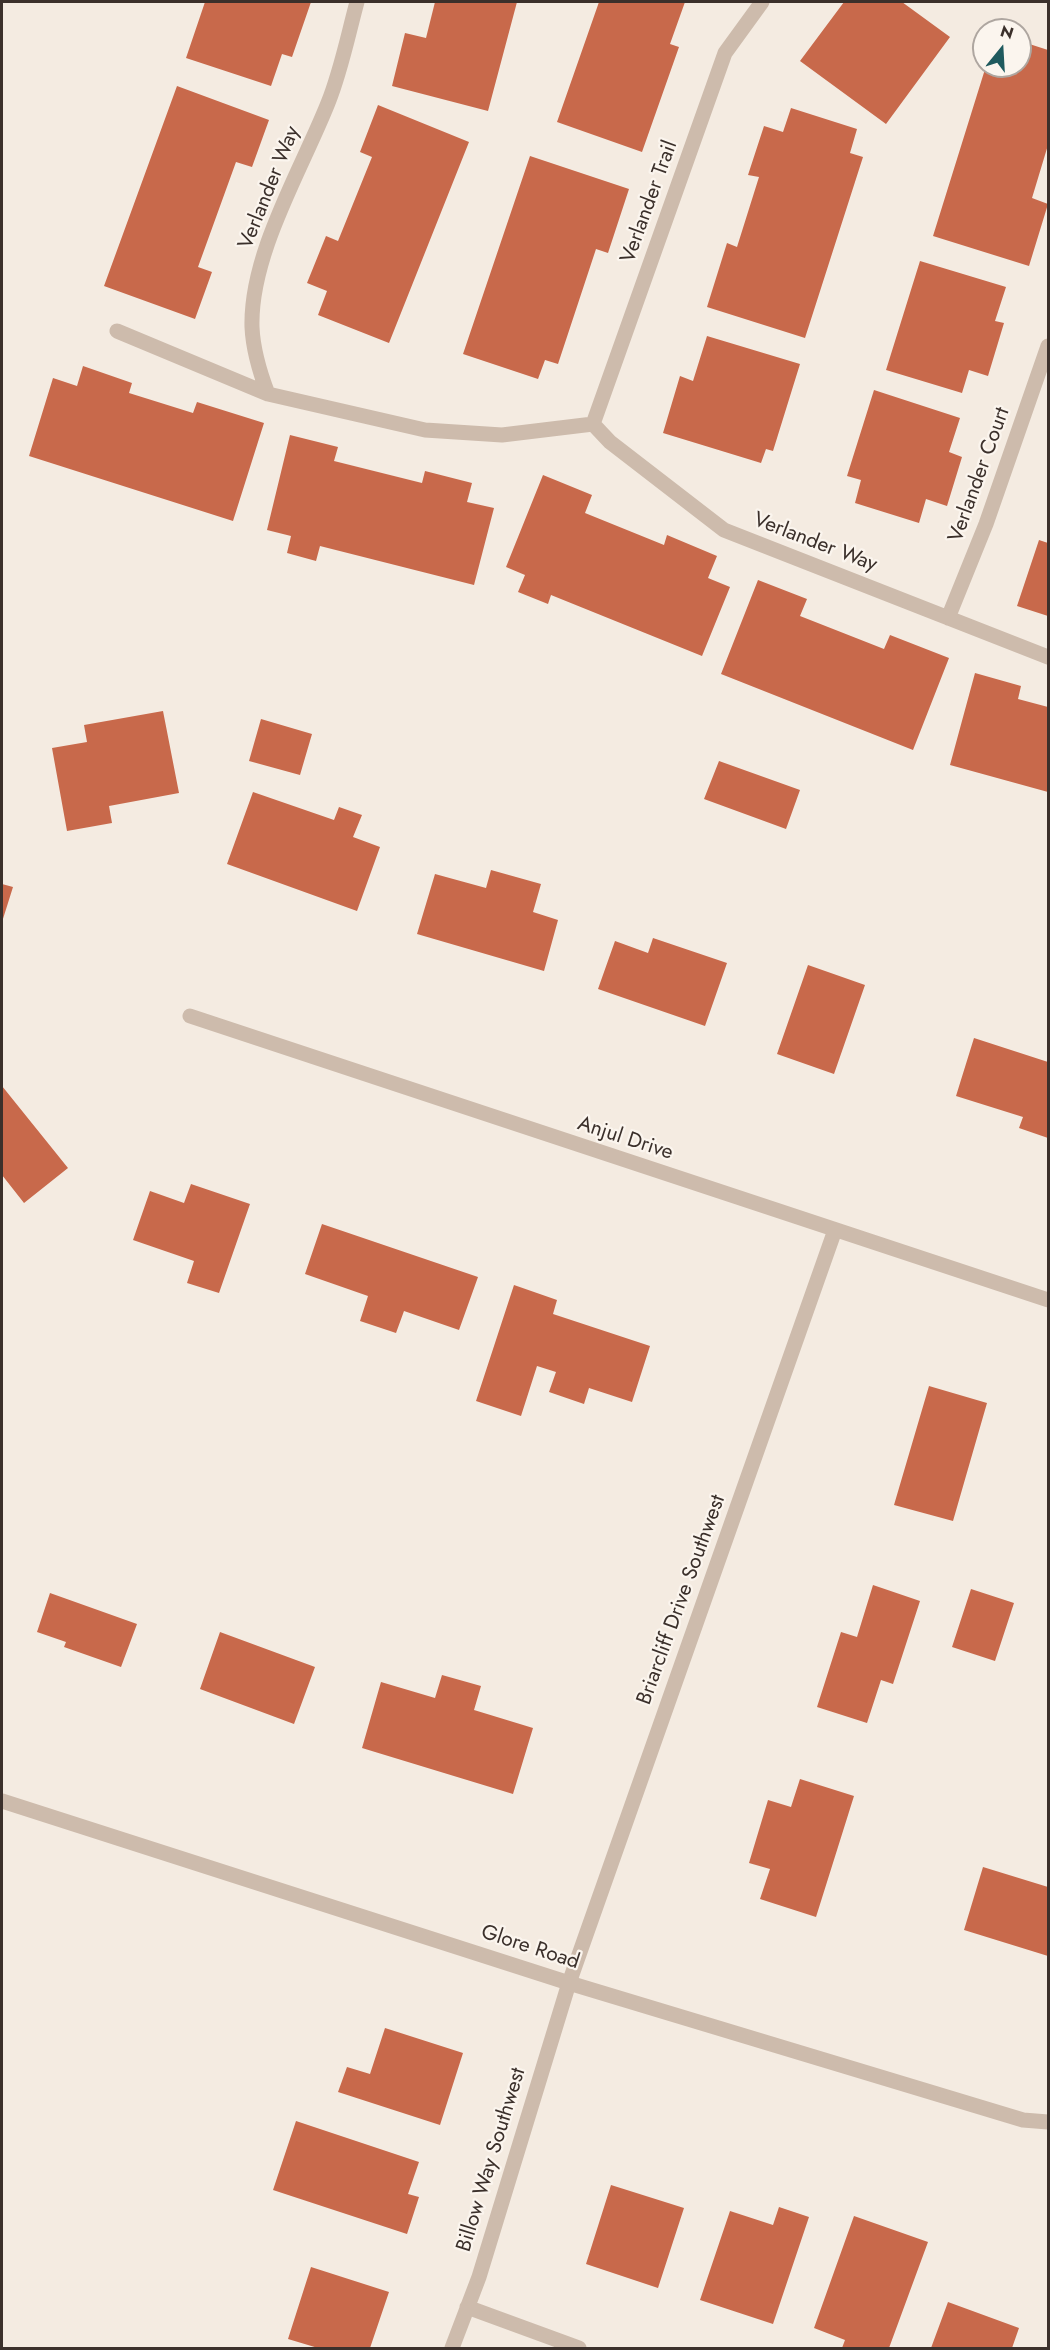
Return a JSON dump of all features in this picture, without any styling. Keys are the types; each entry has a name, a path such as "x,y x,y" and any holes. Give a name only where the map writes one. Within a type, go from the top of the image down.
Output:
{"street":[{"name":"Verlander Way","path":"268,394 258,368 252,327 258,277 274,225 329,101 357,2"},
{"name":"Verlander Trail","path":"593,424 725,53 762,2"},
{"path":"117,331 268,394 425,430 502,435 593,424"},
{"name":"Verlander Court","path":"948,618 986,524 1048,346"},
{"name":"Verlander Way","path":"593,424 609,442 724,530 1048,657"},
{"name":"Anjul Drive","path":"190,1016 1048,1300"},
{"name":"Briarcliff Drive Southwest","path":"568,1983 835,1230"},
{"name":"Glore Road","path":"2,1801 568,1983 1023,2120 1048,2122"},
{"name":"Billow Way Southwest","path":"452,2349 568,1983"},
{"path":"467,2307 579,2349"}],"building":[{"path":"205,2 311,2 292,57 282,54 271,86 186,58"},
{"path":"435,2 517,2 488,111 392,86 405,33 426,38"},
{"path":"599,2 685,2 670,44 679,47 642,152 557,122"},
{"path":"844,2 902,2 950,37 886,124 800,61"},
{"path":"1032,45 1048,50 1048,145 1032,198 1048,204 1029,266 933,236 982,78 1032,78"},
{"path":"177,86 269,120 252,167 236,162 198,267 212,272 195,319 104,286"},
{"path":"378,105 469,142 389,343 318,315 327,291 307,283 326,236 338,241 372,157 360,152"},
{"path":"791,108 857,129 850,153 863,157 805,338 707,307 727,243 737,247 759,177 748,175 764,126 783,132"},
{"path":"530,156 629,189 608,253 596,249 558,364 545,360 538,379 463,354"},
{"path":"920,261 1006,287 995,321 1004,323 988,376 969,370 962,393 886,370"},
{"path":"707,336 800,364 773,451 766,449 761,463 663,433 680,376 693,381"},
{"path":"83,366 132,383 129,393 193,413 197,402 264,423 233,521 29,456 53,378 77,386"},
{"path":"874,390 960,418 949,452 962,457 947,506 926,499 919,523 855,503 861,480 847,476"},
{"path":"290,435 338,447 334,461 422,483 425,471 472,483 467,502 494,508 474,585 320,546 316,561 287,553 291,536 267,530"},
{"path":"543,475 592,495 585,513 664,545 667,535 717,556 708,578 730,587 702,656 551,595 548,604 518,592 525,575 506,567"},
{"path":"1039,540 1048,543 1048,616 1017,606"},
{"path":"758,580 807,599 800,616 884,649 890,635 949,658 913,750 721,674"},
{"path":"975,673 1021,686 1018,699 1048,707 1048,792 950,765"},
{"path":"163,711 179,793 109,806 112,823 67,831 52,748 87,742 84,725"},
{"path":"261,719 312,734 300,775 249,761"},
{"path":"719,761 800,790 786,829 704,799"},
{"path":"253,792 334,820 339,807 362,815 353,837 380,847 357,911 227,864"},
{"path":"491,870 541,884 533,912 558,920 544,971 417,934 435,874 486,888"},
{"path":"2,884 13,887 2,922"},
{"path":"653,938 727,963 705,1026 598,989 615,941 648,953"},
{"path":"808,965 865,985 834,1074 777,1054"},
{"path":"974,1038 1048,1062 1048,1138 1019,1128 1023,1117 956,1096"},
{"path":"2,1086 68,1168 24,1203 2,1175"},
{"path":"191,1184 250,1204 219,1293 187,1283 194,1261 133,1240 150,1191 184,1203"},
{"path":"322,1224 478,1277 459,1330 404,1311 396,1333 360,1321 368,1296 305,1274"},
{"path":"514,1285 557,1300 553,1314 650,1346 632,1402 589,1388 584,1404 549,1392 556,1372 537,1366 521,1416 476,1401"},
{"path":"929,1386 987,1403 953,1521 894,1505"},
{"path":"873,1585 920,1601 893,1684 881,1680 867,1723 817,1707 841,1632 857,1637"},
{"path":"971,1589 1014,1603 995,1661 952,1647"},
{"path":"50,1593 137,1624 121,1667 64,1647 66,1642 37,1632"},
{"path":"220,1632 315,1667 294,1724 200,1689"},
{"path":"442,1675 481,1686 474,1710 533,1728 513,1794 362,1748 381,1682 435,1698"},
{"path":"800,1779 854,1796 816,1917 760,1899 770,1869 749,1863 768,1800 791,1807"},
{"path":"983,1867 1048,1887 1048,1956 964,1930"},
{"path":"385,2028 463,2053 440,2125 338,2092 347,2067 370,2074"},
{"path":"296,2121 419,2162 408,2194 419,2197 407,2234 273,2190"},
{"path":"611,2185 684,2208 658,2288 586,2264"},
{"path":"779,2207 809,2217 773,2324 700,2300 730,2211 773,2225"},
{"path":"854,2216 928,2242 889,2348 842,2348 845,2340 814,2328"},
{"path":"311,2267 389,2292 370,2348 318,2348 288,2339"},
{"path":"948,2302 1019,2328 1012,2348 931,2348"}]}
